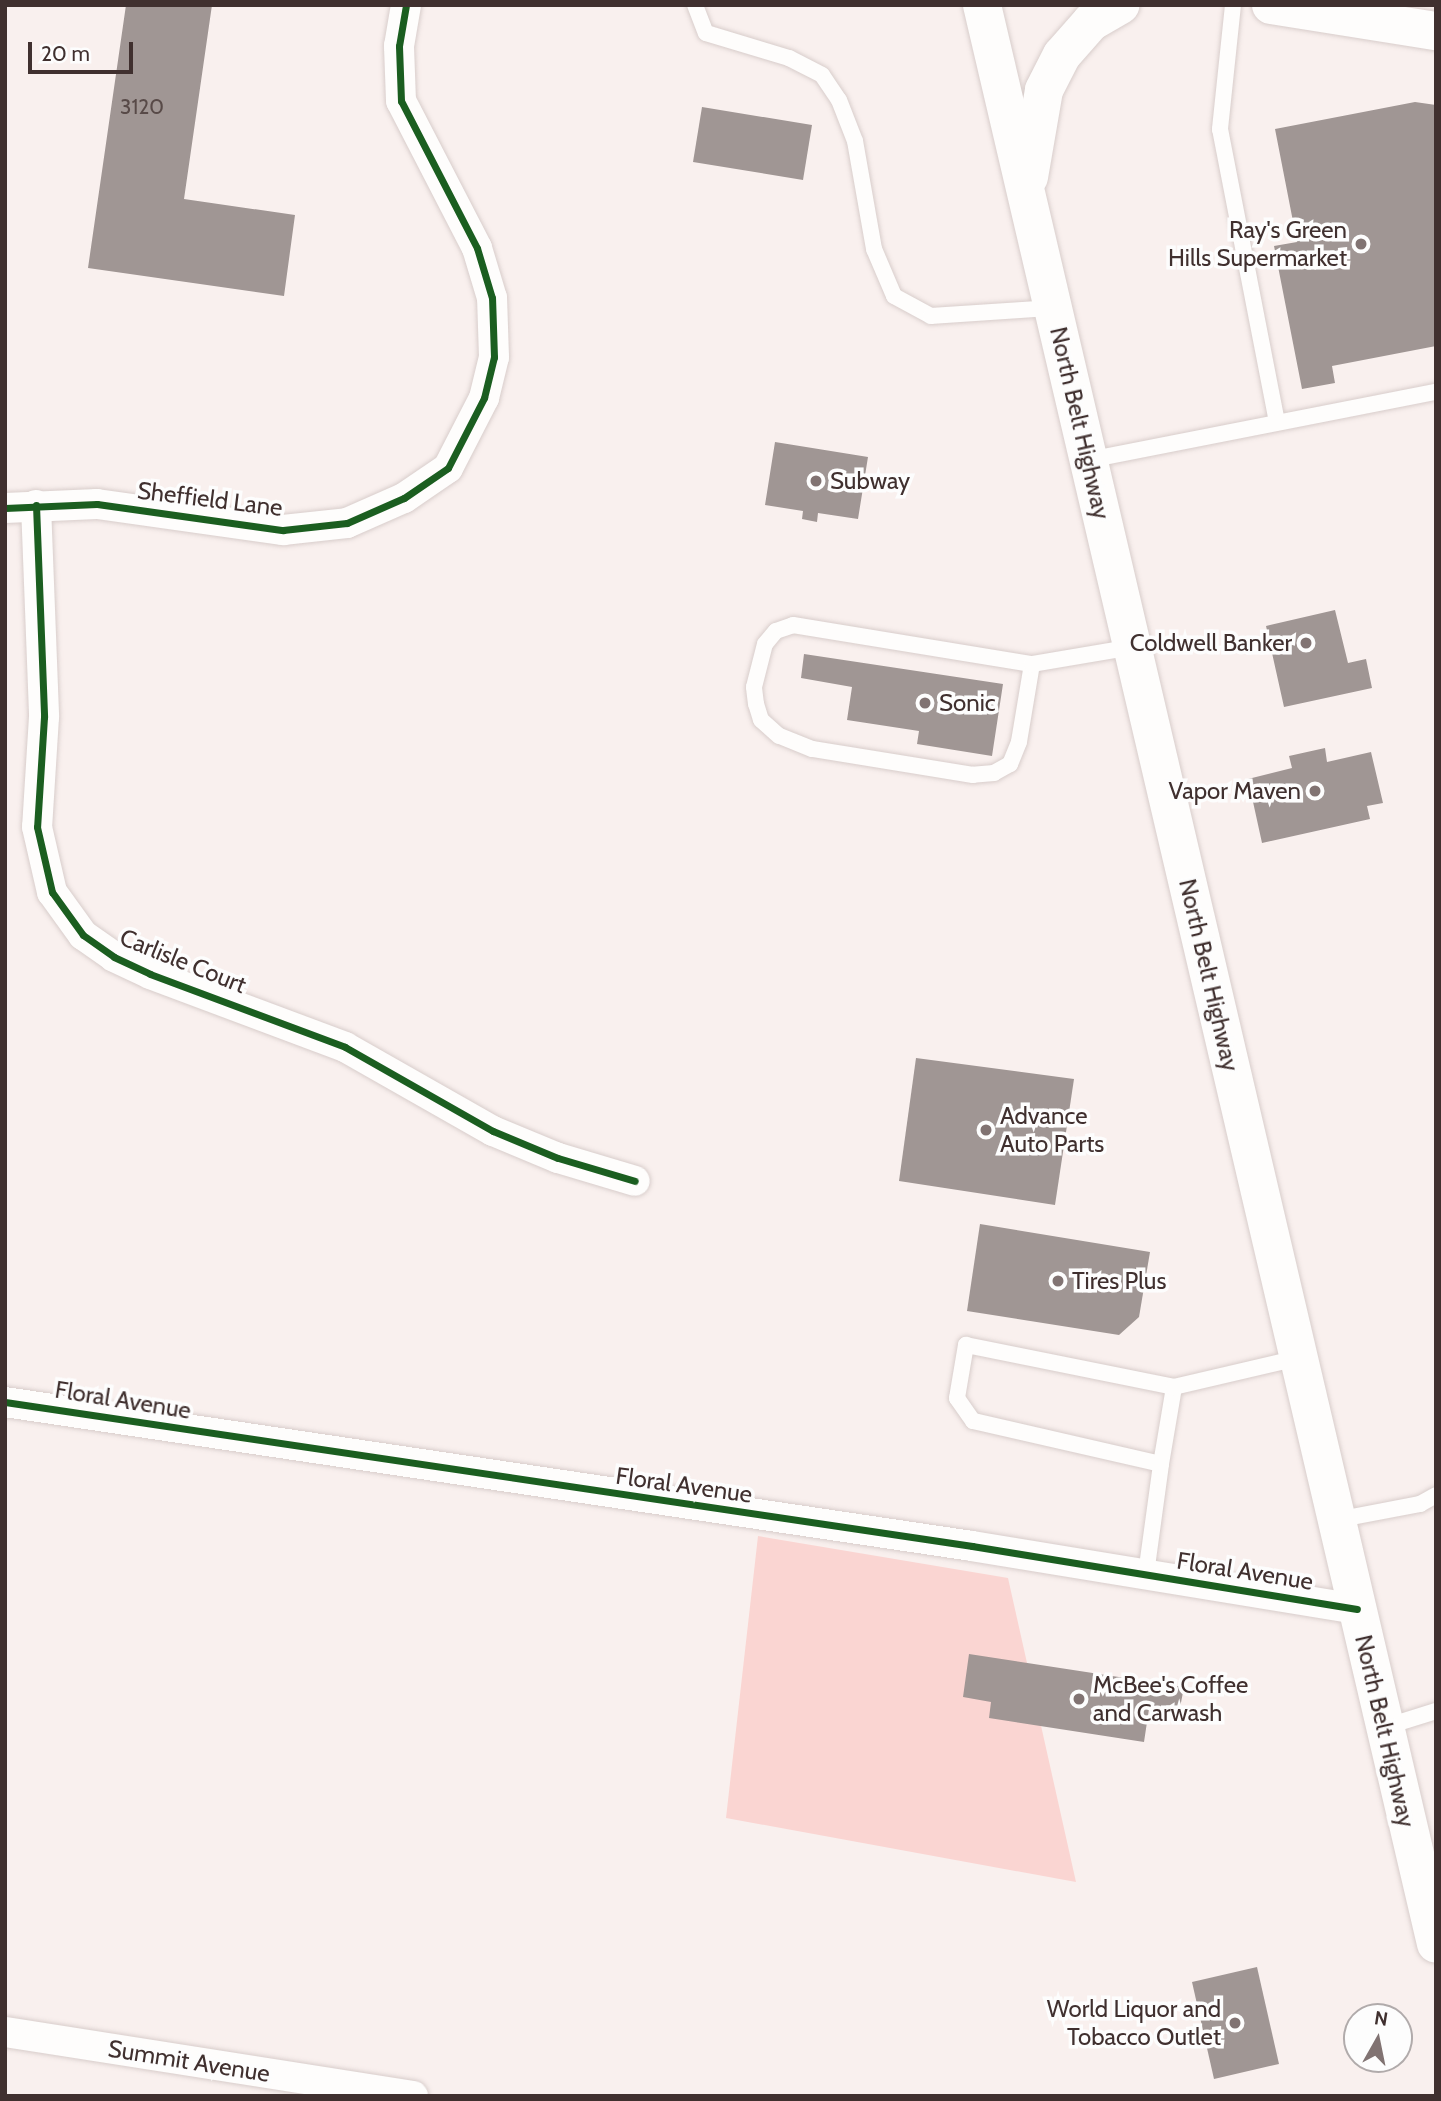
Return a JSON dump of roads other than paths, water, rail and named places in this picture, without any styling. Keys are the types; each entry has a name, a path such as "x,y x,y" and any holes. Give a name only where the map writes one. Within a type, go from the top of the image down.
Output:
{"main road":[{"name":"North Belt Highway","path":"982,5 1436,1944"},
{"path":"1026,192 1050,79 1062,55 1091,22 1121,5"},
{"path":"1270,5 1379,14 1436,31"}],"street":[{"name":"Sheffield Lane","path":"5,508 97,505 283,530 347,523 404,498 448,468 484,398 494,357 492,298 477,248 401,101 399,46 406,5"},
{"name":"Carlisle Court","path":"36,505 44,717 37,827 52,892 83,935 114,957 150,974 345,1047 493,1131 570,1162 635,1181"},
{"name":"Floral Avenue","path":"5,1402 1146,1574 1357,1609"},
{"name":"Summit Avenue","path":"5,2032 372,2093 413,2096"}],"lane":[{"path":"695,5 706,33 789,58 822,75 839,100 855,141 874,249 894,296 931,316 1053,308"},
{"path":"1233,5 1220,129 1277,423"},
{"path":"1088,460 1436,392"},
{"path":"1032,664 1019,742 1010,764 994,773 973,775 812,749 779,736 761,720 754,687 765,645 776,631 793,625 1032,664 1132,646"},
{"path":"1161,1464 973,1421 957,1398 966,1345 1174,1387 1298,1358"},
{"path":"1146,1574 1174,1387"},
{"path":"1336,1520 1420,1504 1436,1495"},
{"path":"1385,1727 1436,1711"}],"place":[{"name":"Ray's Green Hills Supermarket","path":"1361,244"},
{"name":"Subway","path":"816,481"},
{"name":"Coldwell Banker","path":"1306,643"},
{"name":"Sonic","path":"925,703"},
{"name":"Vapor Maven","path":"1315,791"},
{"name":"Advance Auto Parts","path":"986,1130"},
{"name":"Tires Plus","path":"1058,1281"},
{"name":"McBee's Coffee and Carwash","path":"1079,1699"},
{"name":"World Liquor and Tobacco Outlet","path":"1235,2023"}]}
